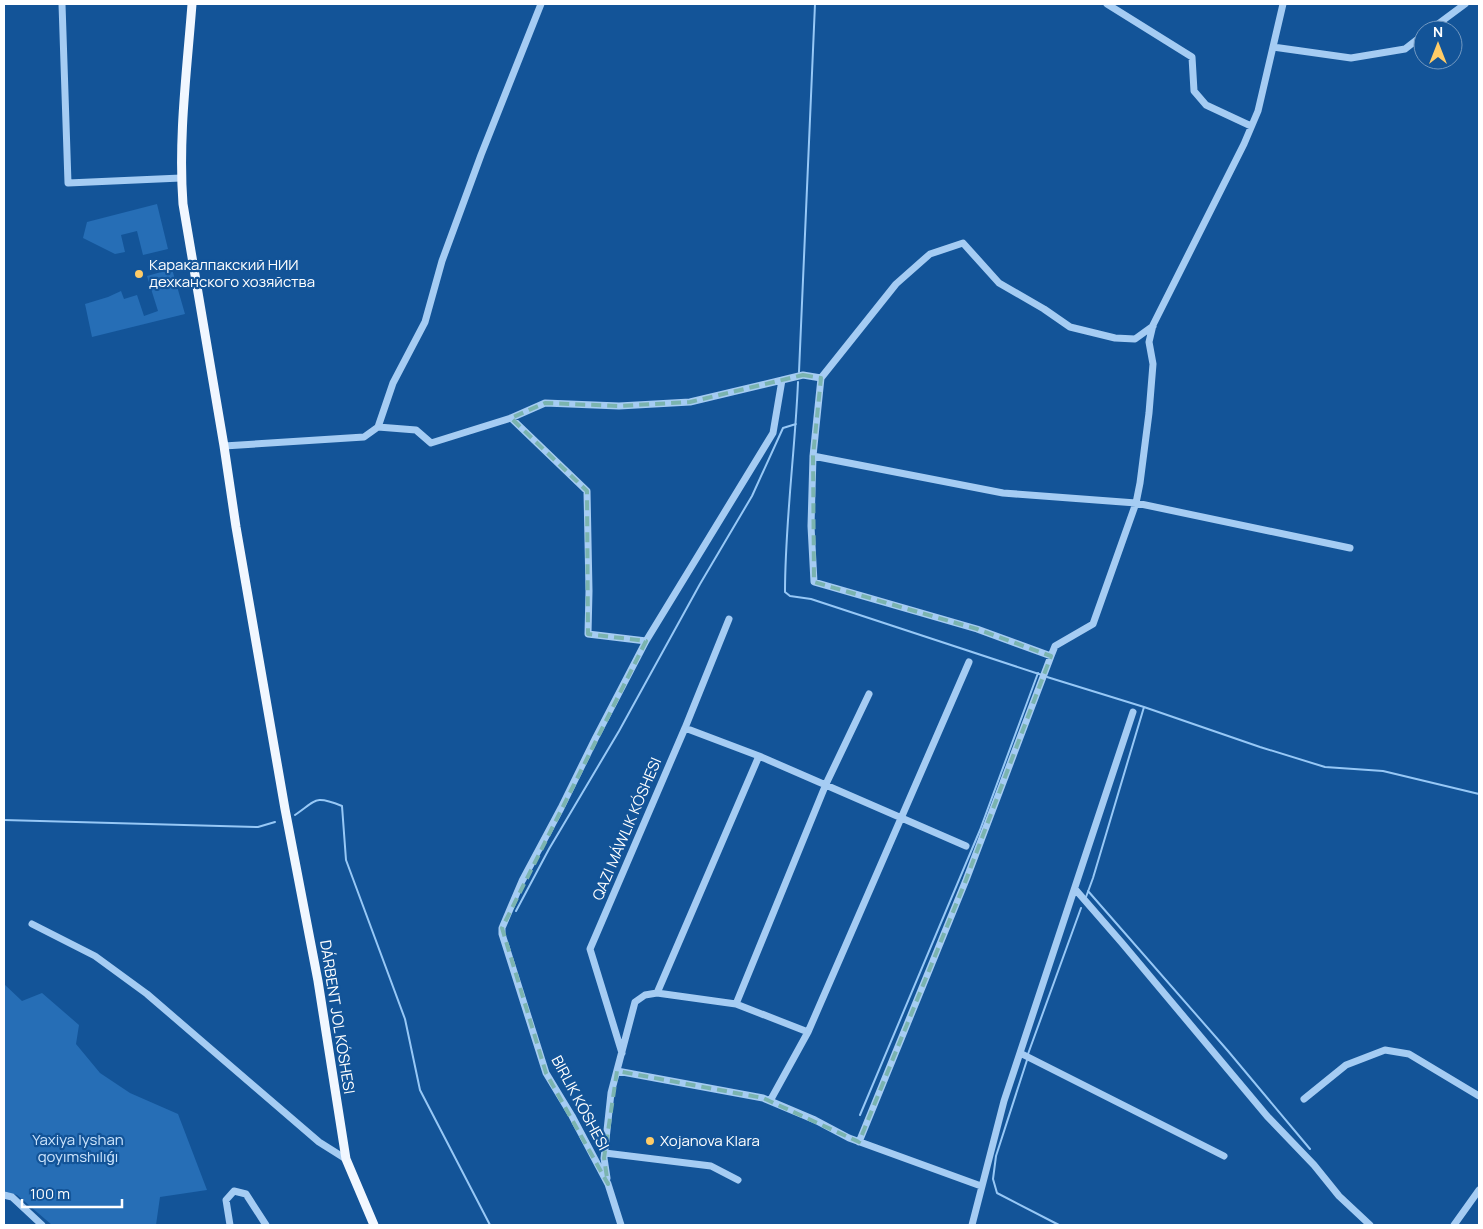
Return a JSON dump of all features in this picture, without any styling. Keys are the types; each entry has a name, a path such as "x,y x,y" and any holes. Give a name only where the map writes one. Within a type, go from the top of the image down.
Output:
{"main road":[{"name":"DÁRBENT JOL KÓSHESI","path":"192,4 181,178 187,232 236,527 318,980 346,1159 374,1225"}],"street":[{"path":"62,4 68,183 181,178"},
{"path":"224,446 364,437 378,427 392,383 425,322 442,261 481,155 541,4"},
{"path":"1108,4 1192,57 1194,91 1206,105 1252,126"},
{"path":"859,1142 966,880 1055,646 1093,624 1136,503 1149,413 1153,364 1149,342 1153,325 1252,126 1258,111 1284,4"},
{"path":"1443,20 1465,4"},
{"path":"1273,47 1351,58 1405,49 1413,43"},
{"path":"1051,656 977,629 814,582 811,526 813,456 821,378 896,284 930,254 963,243 999,283 1044,309 1070,327 1116,338 1136,339 1153,325"},
{"path":"378,427 416,430 431,442 512,418 545,403 619,406 690,402 803,375 821,378"},
{"path":"512,418 587,491 588,634 646,641 773,433 782,380"},
{"path":"813,456 1003,493 1136,503 1350,548"},
{"path":"622,1053 590,949 685,728 729,618"},
{"name":"BIRLIK KÓSHESI","path":"621,1225 608,1184 572,1116 546,1073 502,934 502,928 522,881 646,641"},
{"path":"770,1101 808,1032 969,662"},
{"path":"736,1004 826,784 869,694"},
{"path":"972,1225 1004,1101 1133,712"},
{"path":"685,728 826,784 966,846"},
{"path":"657,993 759,756"},
{"path":"1074,889 1122,943 1267,1116 1314,1165 1338,1196 1370,1225"},
{"path":"32,924 95,956 148,994 319,1142 346,1159"},
{"path":"608,1184 604,1158 611,1093 635,1002 645,995 657,993 736,1004 808,1032"},
{"path":"1304,1099 1346,1065 1385,1050 1409,1054 1479,1096"},
{"path":"1020,1053 1224,1156"},
{"path":"617,1071 763,1098 815,1120 849,1138 981,1186"},
{"path":"605,1152 711,1166 738,1180"},
{"path":"1454,1225 1479,1190"},
{"path":"230,1225 226,1200 234,1191 246,1194 266,1225"},
{"path":"4,1195 12,1197 42,1225"}],"highlighted area":[{"path":"803,375 821,378 813,456 814,582 977,629 1051,656 966,880 859,1142 763,1098 617,1071 604,1158 608,1184 546,1073 502,928 646,641 588,634 587,491 511,418 545,403 619,406 690,402"}],"green space":[{"path":"157,204 168,249 143,255 137,231 121,235 125,252 115,254 83,238 87,222"},
{"path":"172,269 185,314 92,337 85,304 121,291 124,299 137,295 144,316 158,311 147,276"},
{"name":"Yaxiya Iyshan qoyımshılıǵı","path":"4,984 22,1001 42,993 79,1025 76,1044 100,1073 130,1093 178,1114 207,1190 160,1197 156,1225 52,1225 17,1195 4,1191"}],"waterway":[{"path":"799,372 815,4"},
{"path":"798,382 785,592 790,596 811,599 1042,675"},
{"path":"516,911 549,849 619,731 700,584 752,496 783,428 796,424"},
{"path":"860,1115 980,830 1038,673"},
{"path":"1047,677 1325,767 1383,771 1479,794"},
{"path":"1086,897 1144,707"},
{"path":"295,815 312,803 321,800 342,806 346,860 405,1019 420,1090 490,1225"},
{"path":"4,820 258,827 275,822"},
{"path":"1088,891 1228,1051 1310,1149"},
{"path":"1028,1054 1081,908"},
{"path":"1027,1060 996,1156 993,1179 997,1193 1059,1225"}],"place":[{"name":"Каракалпакский НИИ дехканского хозяйства","path":"139,274"},
{"name":"Xojanova Klara","path":"650,1141"}]}
